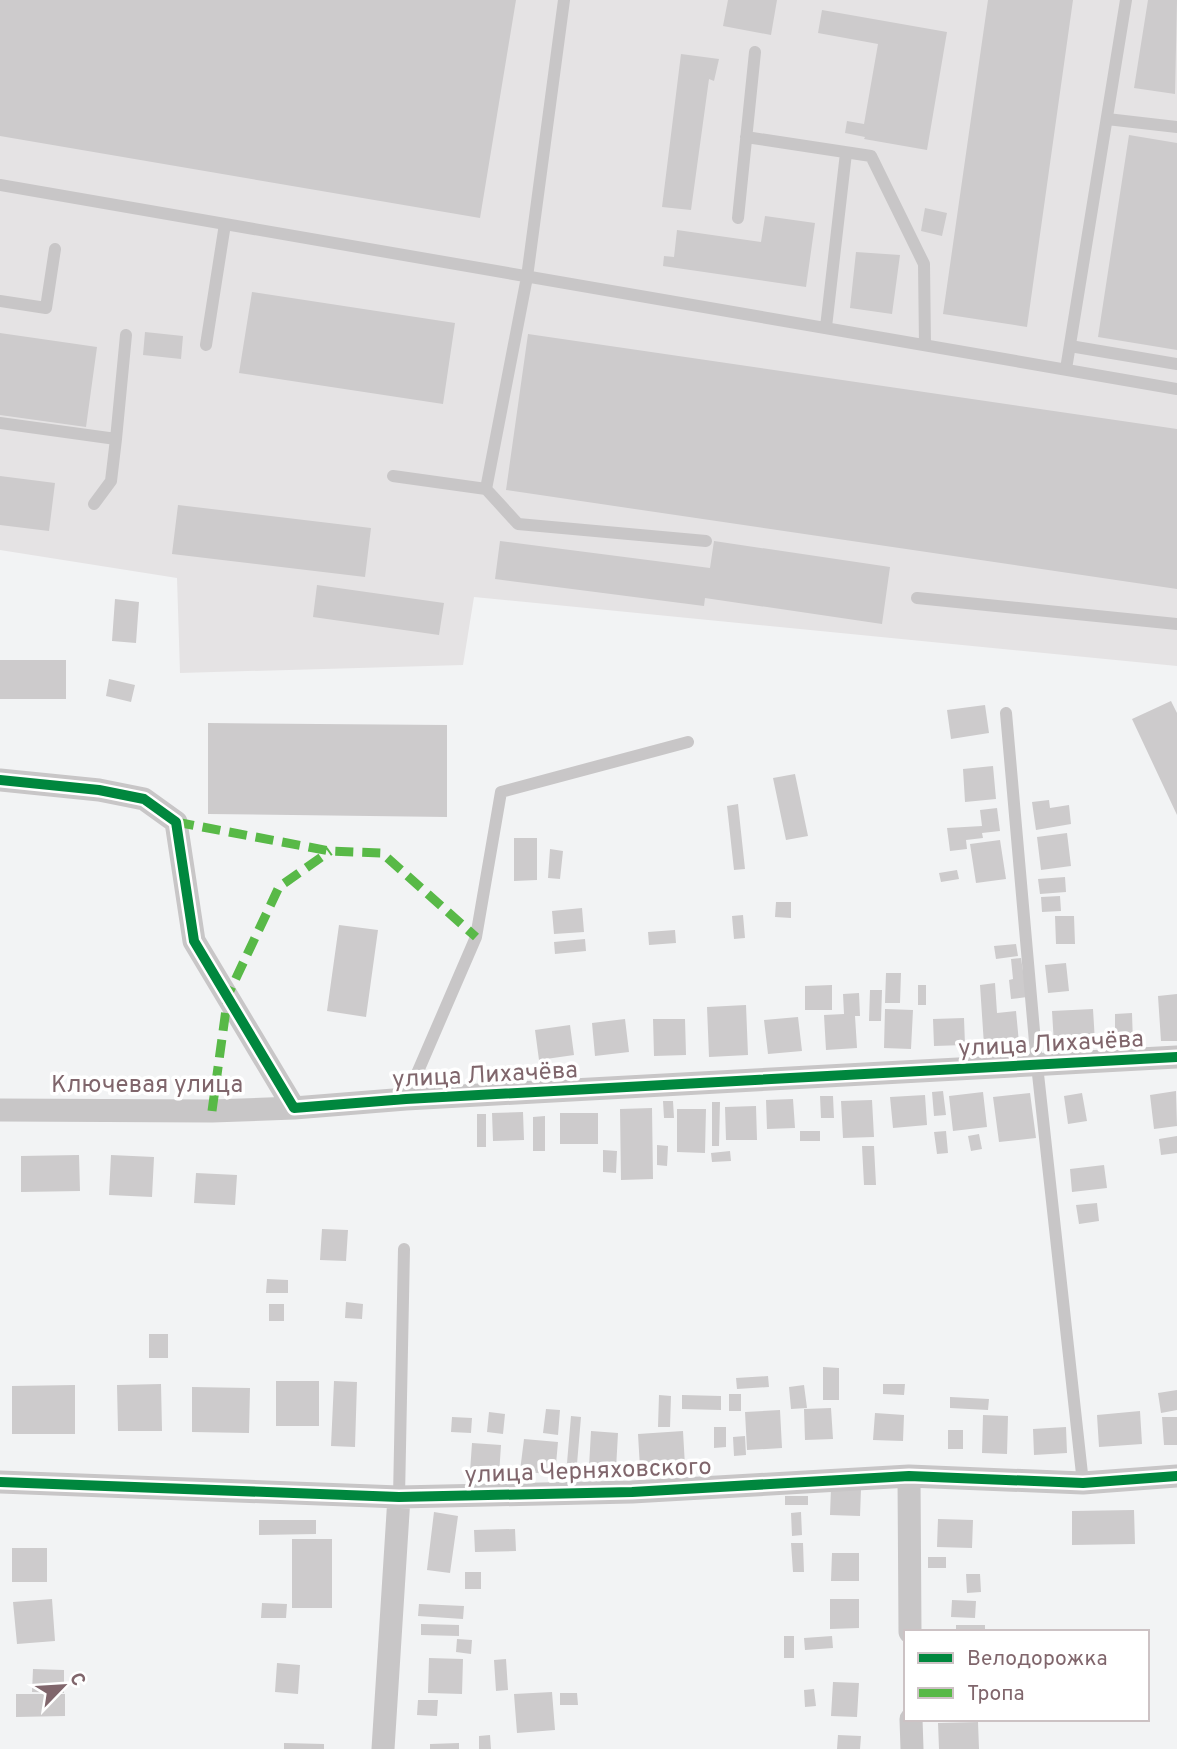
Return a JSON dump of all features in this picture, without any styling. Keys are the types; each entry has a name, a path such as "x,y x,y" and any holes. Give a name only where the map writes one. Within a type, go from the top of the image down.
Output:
{"street":[{"path":"0,780 99,790 144,799 176,822 194,941 294,1108"},
{"name":"улица Лихачёва","path":"294,1108 406,1099 1177,1057"},
{"name":"Ключевая улица","path":"0,1110 212,1111 294,1108"},
{"path":"909,1476 911,1630"},
{"name":"улица Черняховского","path":"0,1482 399,1497 632,1492 909,1476 1083,1483 1177,1476"},
{"path":"383,1749 399,1497"},
{"path":"911,1721 912,1749"}],"lane":[{"path":"486,489 527,277 564,0"},
{"path":"1066,369 1126,0"},
{"path":"738,218 755,52"},
{"path":"1107,119 1177,127"},
{"path":"747,137 871,156 924,264 925,345"},
{"path":"826,327 846,153"},
{"path":"0,185 1177,389"},
{"path":"206,345 225,224"},
{"path":"0,301 47,308 55,249"},
{"path":"94,504 111,481 126,335"},
{"path":"1070,345 1177,364"},
{"path":"0,423 116,439"},
{"path":"393,476 486,489 518,524 706,541"},
{"path":"916,598 1177,624"},
{"path":"1006,713 1037,1065 1083,1483"},
{"path":"406,1099 476,937 501,792 688,742"},
{"path":"399,1497 404,1249"}],"shaded area":[{"path":"0,0 1177,0 1177,666 474,597 463,665 180,673 177,578 0,550"}],"building":[{"path":"0,0 516,0 480,218 0,136"},
{"path":"728,0 777,0 771,35 723,26"},
{"path":"988,0 1073,0 1027,327 943,314"},
{"path":"1148,0 1177,0 1175,94 1134,88"},
{"path":"822,10 947,32 927,150 845,133 847,121 864,124 878,44 818,33"},
{"path":"681,54 719,59 714,81 709,79 691,210 662,207"},
{"path":"1129,135 1177,143 1177,350 1098,337"},
{"path":"925,208 947,213 942,236 921,231"},
{"path":"765,216 815,223 806,287 663,266 664,256 674,257 677,230 761,242"},
{"path":"856,252 900,255 892,314 850,308"},
{"path":"252,292 455,323 443,404 239,373"},
{"path":"145,332 183,336 181,359 143,355"},
{"path":"0,333 97,347 86,427 0,415"},
{"path":"528,334 1177,429 1177,589 506,490"},
{"path":"0,476 55,483 49,531 0,525"},
{"path":"178,505 371,528 365,577 172,554"},
{"path":"500,541 710,568 714,541 890,567 882,624 705,598 704,606 495,579"},
{"path":"317,585 444,603 439,635 313,617"},
{"path":"115,599 139,602 136,643 112,641"},
{"path":"0,660 66,660 66,699 0,699"},
{"path":"109,679 135,685 131,702 106,696"},
{"path":"1171,701 1177,713 1177,815 1132,719"},
{"path":"985,705 989,733 951,739 947,710"},
{"path":"208,723 447,725 447,817 208,814"},
{"path":"993,766 996,799 965,802 963,769"},
{"path":"795,774 808,836 786,840 773,778"},
{"path":"1049,800 1050,808 1069,805 1071,824 1036,830 1032,802"},
{"path":"738,804 745,869 734,870 727,806"},
{"path":"997,808 1000,831 982,833 983,838 966,840 967,849 950,851 947,828 982,826 980,810"},
{"path":"1067,833 1071,866 1041,870 1037,837"},
{"path":"514,838 537,838 537,880 514,881"},
{"path":"1000,840 1006,879 976,883 970,844"},
{"path":"550,849 563,851 560,879 548,878"},
{"path":"957,870 959,879 941,882 939,873"},
{"path":"1065,877 1066,892 1040,894 1038,879"},
{"path":"1060,896 1061,911 1042,912 1041,897"},
{"path":"776,902 791,902 791,918 775,917"},
{"path":"582,908 584,932 554,934 552,911"},
{"path":"743,915 745,938 734,939 732,916"},
{"path":"1055,916 1074,916 1075,944 1056,944"},
{"path":"339,925 378,930 366,1017 327,1011"},
{"path":"675,930 676,943 649,945 648,932"},
{"path":"585,939 586,951 555,954 554,942"},
{"path":"1016,944 1018,956 996,959 994,946"},
{"path":"1021,958 1027,997 1011,999 1011,959"},
{"path":"1066,963 1069,991 1048,993 1045,965"},
{"path":"886,973 901,973 900,1003 885,1003"},
{"path":"995,983 997,1013 1016,1011 1019,1043 984,1045 980,985"},
{"path":"832,985 832,1010 805,1010 805,986"},
{"path":"918,985 926,985 926,1005 918,1005"},
{"path":"870,990 882,990 881,1021 869,1021"},
{"path":"859,993 860,1016 855,1016 857,1048 826,1050 824,1015 844,1014 843,994"},
{"path":"1177,994 1177,1041 1161,1041 1158,996"},
{"path":"746,1005 748,1055 709,1057 707,1007"},
{"path":"885,1009 913,1010 911,1049 884,1048"},
{"path":"1093,1009 1095,1042 1054,1044 1052,1011"},
{"path":"1132,1013 1133,1043 1115,1043 1115,1014"},
{"path":"798,1017 802,1051 768,1054 764,1020"},
{"path":"964,1018 965,1045 934,1046 933,1019"},
{"path":"625,1019 629,1052 595,1056 592,1023"},
{"path":"653,1019 685,1019 686,1055 654,1056"},
{"path":"570,1025 574,1055 539,1060 535,1030"},
{"path":"943,1091 946,1115 934,1116 932,1092"},
{"path":"1176,1091 1177,1126 1154,1129 1150,1095"},
{"path":"983,1092 987,1127 953,1131 949,1096"},
{"path":"1030,1093 1036,1138 999,1142 993,1097"},
{"path":"1082,1093 1087,1121 1068,1124 1064,1096"},
{"path":"925,1095 927,1125 893,1128 890,1097"},
{"path":"820,1096 833,1096 834,1118 821,1118"},
{"path":"793,1099 795,1128 767,1129 766,1100"},
{"path":"872,1100 874,1137 843,1138 841,1101"},
{"path":"663,1101 673,1101 674,1118 664,1118"},
{"path":"712,1102 720,1102 719,1146 712,1146"},
{"path":"756,1106 757,1140 726,1140 725,1107"},
{"path":"652,1108 653,1179 621,1180 620,1109"},
{"path":"677,1109 706,1109 705,1153 677,1152"},
{"path":"523,1112 524,1140 493,1141 492,1113"},
{"path":"560,1113 598,1113 598,1144 560,1144"},
{"path":"477,1114 486,1114 486,1147 477,1147"},
{"path":"545,1116 545,1151 533,1151 533,1117"},
{"path":"800,1131 820,1131 820,1141 800,1141"},
{"path":"946,1131 948,1153 937,1154 934,1132"},
{"path":"979,1134 982,1149 971,1151 968,1136"},
{"path":"1177,1136 1177,1153 1161,1155 1159,1139"},
{"path":"657,1145 668,1146 667,1166 657,1165"},
{"path":"862,1146 874,1146 876,1185 864,1185"},
{"path":"603,1150 617,1151 616,1173 603,1172"},
{"path":"730,1151 731,1161 712,1162 711,1153"},
{"path":"79,1155 80,1191 21,1192 21,1156"},
{"path":"111,1155 154,1157 152,1197 109,1195"},
{"path":"1104,1165 1107,1188 1072,1192 1070,1169"},
{"path":"196,1173 237,1175 235,1205 194,1203"},
{"path":"1097,1203 1099,1221 1079,1224 1076,1205"},
{"path":"322,1229 348,1230 346,1261 320,1260"},
{"path":"267,1279 288,1280 288,1293 266,1293"},
{"path":"346,1302 363,1304 362,1319 345,1318"},
{"path":"269,1304 284,1304 284,1321 269,1321"},
{"path":"149,1334 168,1334 168,1358 149,1358"},
{"path":"823,1367 839,1368 839,1400 823,1400"},
{"path":"768,1376 769,1387 737,1389 736,1378"},
{"path":"276,1381 319,1381 319,1426 276,1426"},
{"path":"334,1381 357,1382 355,1447 331,1446"},
{"path":"161,1384 162,1431 118,1431 117,1385"},
{"path":"883,1384 905,1384 904,1395 883,1394"},
{"path":"75,1385 75,1434 12,1434 12,1386"},
{"path":"804,1385 807,1408 791,1409 789,1387"},
{"path":"192,1387 250,1388 249,1433 192,1432"},
{"path":"1177,1390 1177,1410 1161,1413 1158,1393"},
{"path":"729,1394 741,1394 741,1411 729,1411"},
{"path":"659,1395 671,1396 670,1427 658,1427"},
{"path":"682,1395 721,1396 721,1410 682,1409"},
{"path":"950,1397 989,1399 988,1410 950,1408"},
{"path":"831,1408 833,1439 805,1440 804,1409"},
{"path":"546,1409 560,1410 558,1435 543,1433"},
{"path":"780,1410 782,1448 747,1450 745,1412"},
{"path":"1140,1411 1142,1444 1099,1447 1097,1415"},
{"path":"489,1412 505,1414 503,1434 487,1432"},
{"path":"875,1413 904,1415 903,1441 873,1440"},
{"path":"983,1415 1008,1416 1007,1454 982,1453"},
{"path":"571,1416 581,1417 577,1464 567,1463"},
{"path":"452,1417 472,1418 471,1433 451,1432"},
{"path":"1162,1417 1177,1417 1177,1445 1164,1445"},
{"path":"714,1427 726,1427 726,1447 714,1448"},
{"path":"1066,1427 1067,1453 1034,1455 1033,1429"},
{"path":"948,1430 963,1430 963,1449 948,1449"},
{"path":"591,1431 618,1433 616,1469 589,1467"},
{"path":"683,1431 685,1466 640,1468 638,1434"},
{"path":"745,1436 746,1455 734,1456 733,1437"},
{"path":"524,1439 558,1442 555,1475 520,1471"},
{"path":"472,1443 501,1445 499,1475 470,1472"},
{"path":"831,1488 861,1489 860,1516 830,1515"},
{"path":"785,1496 808,1496 808,1505 785,1505"},
{"path":"1134,1510 1135,1544 1072,1545 1072,1511"},
{"path":"434,1512 458,1516 450,1573 427,1570"},
{"path":"801,1512 802,1535 792,1536 791,1513"},
{"path":"938,1519 973,1520 972,1548 937,1547"},
{"path":"259,1520 316,1520 316,1534 259,1535"},
{"path":"515,1529 516,1551 475,1552 474,1530"},
{"path":"292,1539 332,1539 332,1608 292,1608"},
{"path":"791,1543 803,1543 804,1572 793,1572"},
{"path":"12,1548 47,1548 47,1582 12,1582"},
{"path":"832,1553 859,1553 859,1581 831,1581"},
{"path":"928,1557 946,1557 946,1568 928,1568"},
{"path":"465,1572 481,1572 481,1589 465,1589"},
{"path":"966,1574 980,1574 981,1592 967,1593"},
{"path":"52,1599 55,1641 17,1644 13,1602"},
{"path":"830,1599 859,1599 859,1628 830,1629"},
{"path":"952,1600 976,1601 975,1618 951,1617"},
{"path":"262,1603 287,1604 286,1618 261,1618"},
{"path":"419,1604 464,1606 463,1619 418,1616"},
{"path":"421,1624 459,1625 459,1636 421,1635"},
{"path":"956,1625 985,1625 985,1630 956,1630"},
{"path":"784,1636 794,1636 794,1658 784,1658"},
{"path":"832,1636 833,1648 805,1650 804,1638"},
{"path":"457,1639 472,1640 471,1654 456,1652"},
{"path":"429,1658 463,1659 462,1694 428,1693"},
{"path":"506,1659 508,1690 496,1691 494,1660"},
{"path":"277,1663 300,1665 298,1694 275,1692"},
{"path":"33,1669 64,1670 64,1693 32,1692"},
{"path":"833,1682 859,1683 857,1717 831,1716"},
{"path":"814,1689 816,1706 805,1707 804,1690"},
{"path":"552,1692 555,1730 517,1733 514,1694"},
{"path":"560,1693 577,1693 578,1705 560,1705"},
{"path":"16,1694 65,1694 65,1716 16,1717"},
{"path":"418,1700 438,1700 437,1716 417,1715"},
{"path":"978,1722 979,1749 939,1749 938,1723"},
{"path":"490,1735 491,1749 479,1749 479,1736"},
{"path":"838,1735 861,1736 860,1749 837,1749"},
{"path":"284,1743 324,1744 324,1749 284,1749"},
{"path":"459,1743 459,1749 430,1749 430,1744"}],"marked path":[{"path":"176,822 330,851 382,853 476,937"},
{"path":"212,1111 228,995 279,887 330,851"}],"cycle path":[{"path":"0,780 99,790 144,799 176,822 194,941 294,1108 406,1099 1177,1057"},
{"path":"0,1482 399,1497 632,1492 909,1476 1083,1483 1177,1476"}]}
